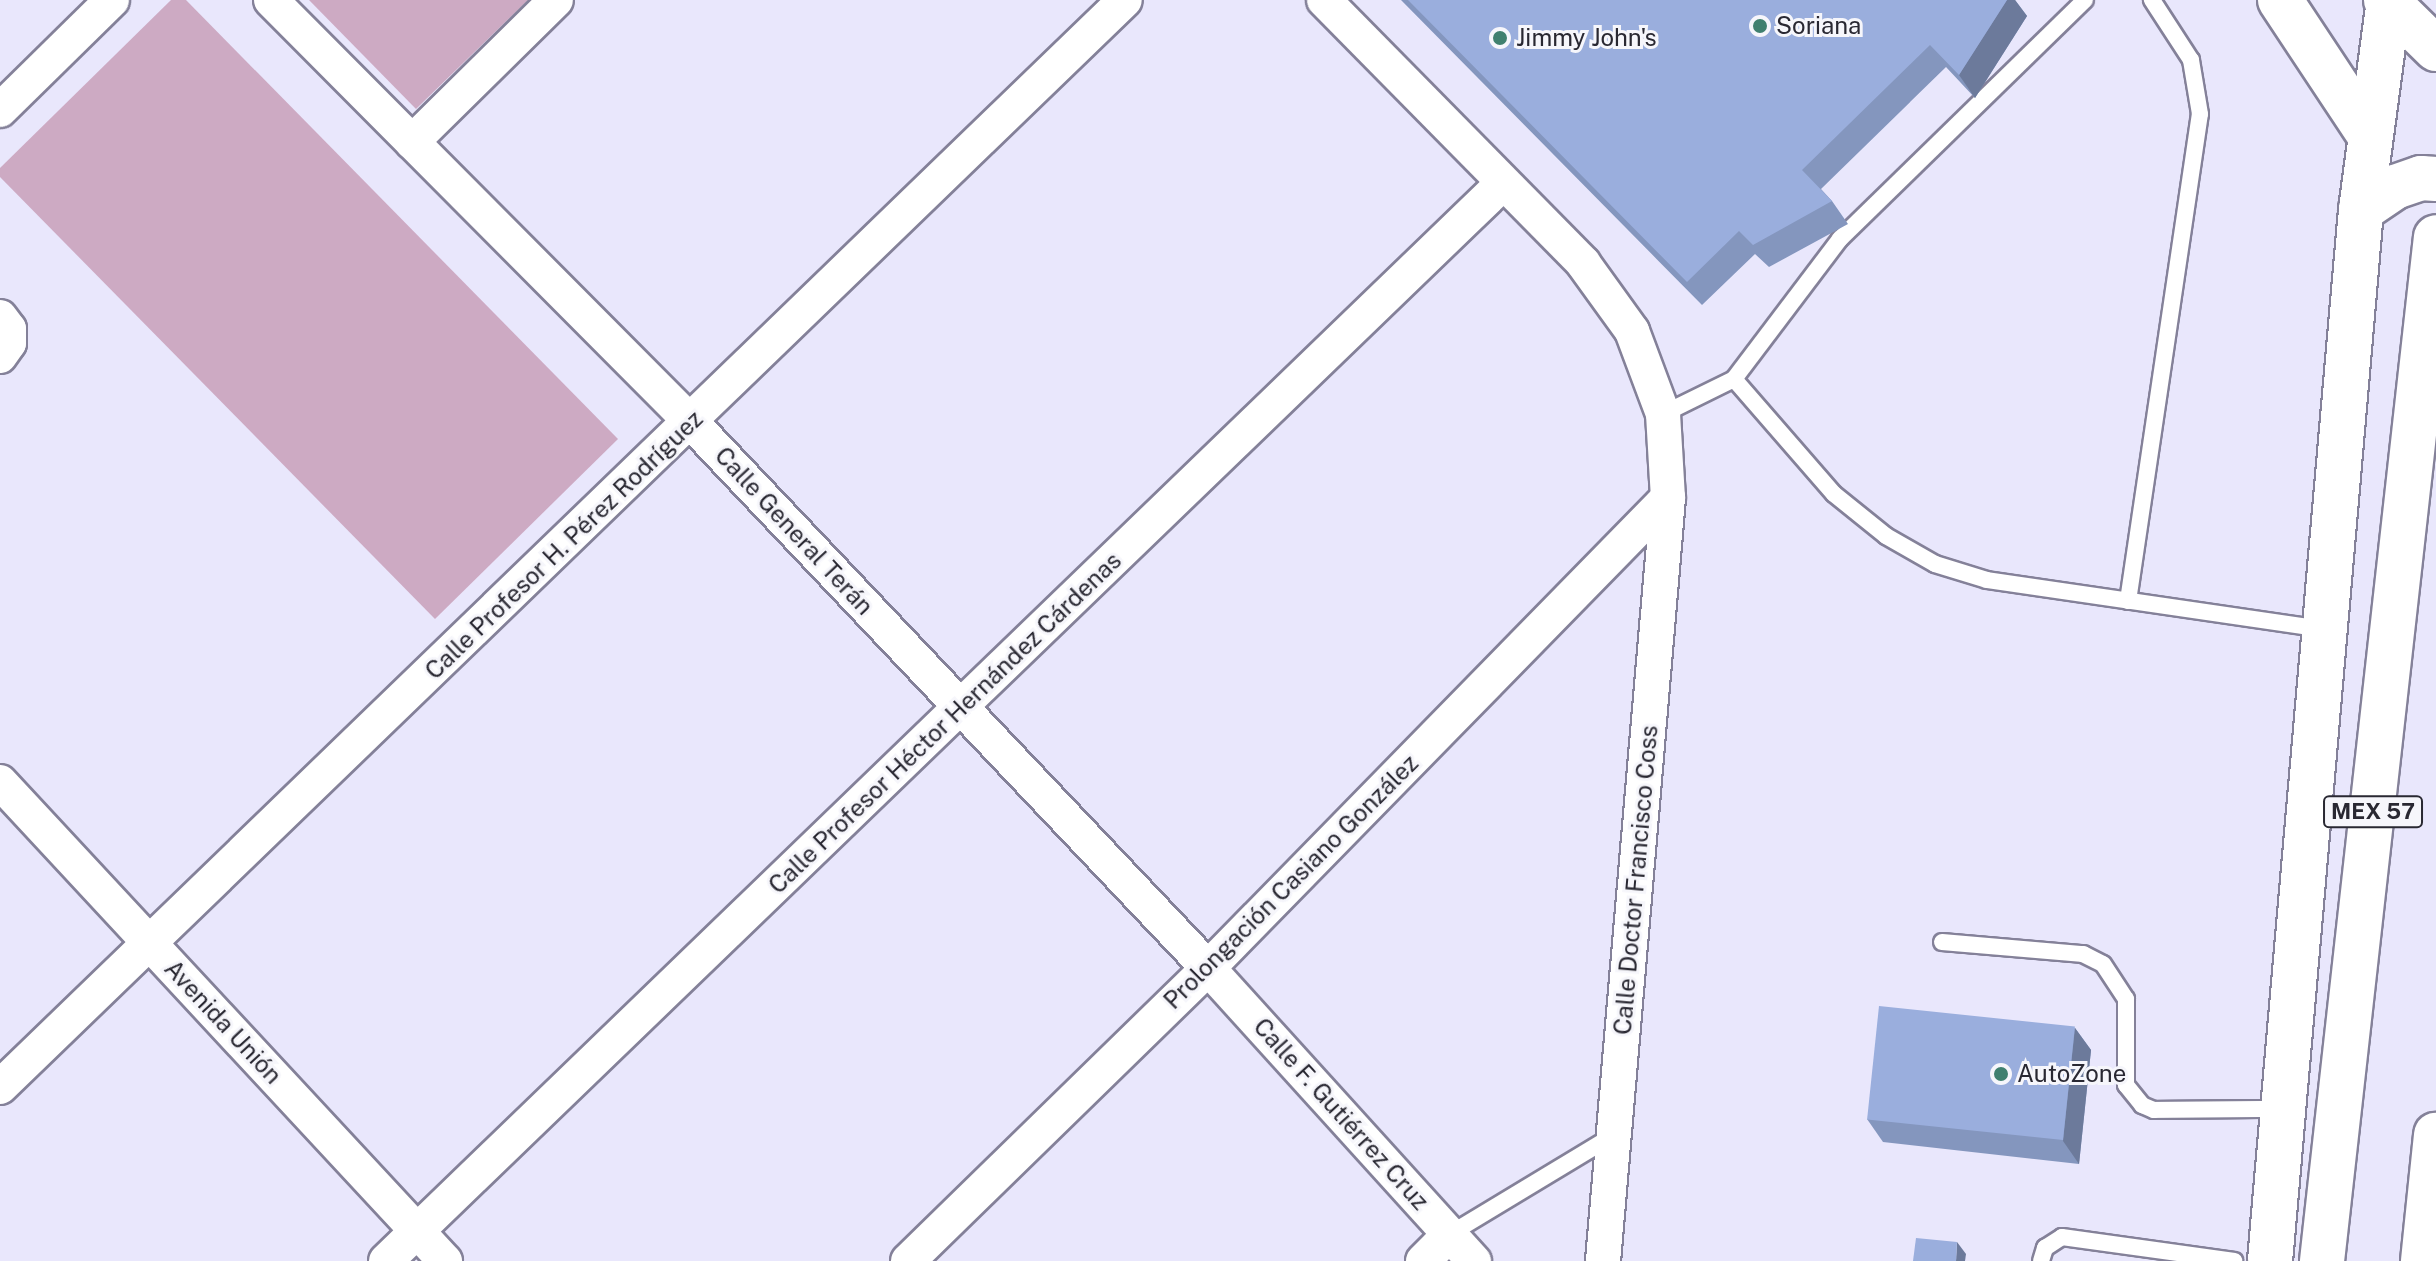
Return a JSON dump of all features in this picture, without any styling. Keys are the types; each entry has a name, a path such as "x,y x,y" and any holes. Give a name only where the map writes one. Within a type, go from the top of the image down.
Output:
{"main road":[{"path":"2280,0 2370,136"},
{"path":"2270,1261 2322,629 2361,210 2386,1"},
{"path":"2386,1 2436,49"},
{"path":"2361,210 2395,187 2421,178 2436,179"},
{"name":"MEX 57","path":"2322,1261 2436,237"},
{"path":"2423,1261 2436,1135"}],"street":[{"path":"0,110 112,0"},
{"name":"Calle General Terán","path":"271,0 691,422 1208,968"},
{"path":"412,142 556,0"},
{"name":"Calle Profesor H. Pérez Rodríguez","path":"0,1087 1125,0"},
{"name":"Calle Doctor Francisco Coss","path":"1324,0 1583,263 1632,331 1663,414 1668,498 1603,1261"},
{"name":"Calle Profesor Héctor Hernández Cárdenas","path":"386,1261 962,709 1503,183"},
{"name":"Prolongación Casiano González","path":"908,1261 1208,968 1668,498"},
{"name":"Avenida Unión","path":"0,782 445,1261"},
{"name":"Calle F. Gutiérrez Cruz","path":"1208,968 1474,1261"},
{"path":"1423,1261 1450,1234"}],"lane":[{"path":"1663,414 1734,379 1840,239 2085,0"},
{"path":"2128,601 2200,114 2191,60 2152,0"},
{"path":"1734,379 1834,494 1886,536 1935,564 1987,580 2322,629"},
{"path":"1942,942 2083,954 2103,964 2126,999 2126,1085 2142,1105 2154,1110 2282,1109"},
{"path":"1450,1234 1615,1134"},
{"path":"2041,1261 2045,1248 2062,1237 2234,1261"}],"shaded area":[{"path":"171,0 186,0 618,439 435,619 0,177 0,168"},
{"path":"309,0 528,0 416,109"}],"building":[{"path":"1408,0 2007,0 1959,75 1930,45 1802,170 1832,201 1753,245 1739,231 1687,282"},
{"path":"1879,1006 2075,1027 2063,1140 1867,1119"},
{"path":"1916,1238 1957,1242 1956,1261 1913,1261"}],"place":[{"name":"Soriana","path":"1760,26"},
{"name":"Jimmy John's","path":"1500,38"},
{"name":"AutoZone","path":"2001,1074"}]}
